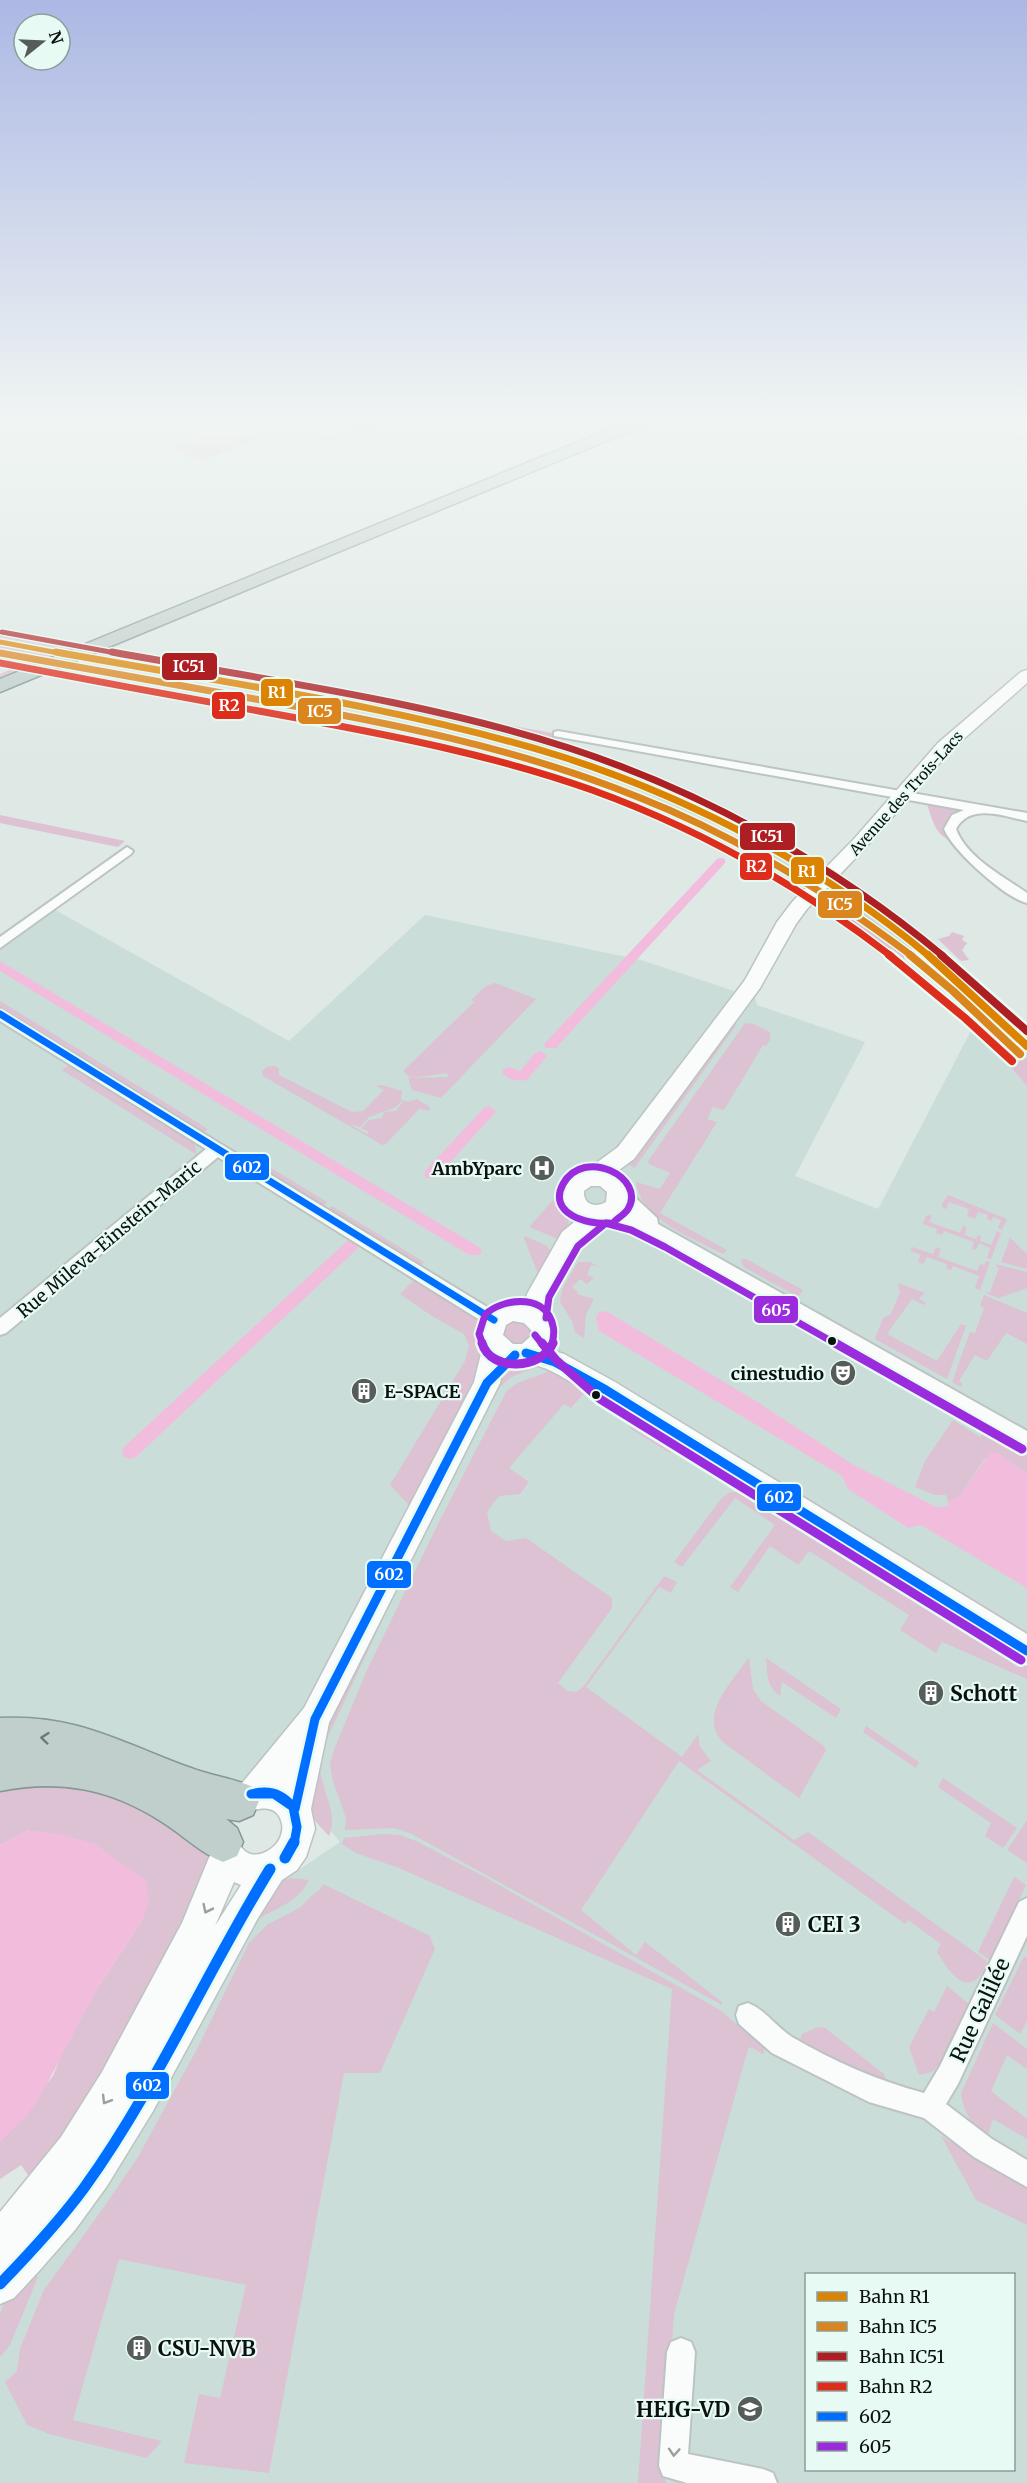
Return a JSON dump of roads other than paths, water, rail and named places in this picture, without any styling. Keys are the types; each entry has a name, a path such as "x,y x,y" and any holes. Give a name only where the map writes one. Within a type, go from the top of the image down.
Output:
{"highway":[{"path":"0,679 355,533"},
{"path":"0,686 371,533"},
{"path":"0,1737 44,1737 78,1743 115,1755 209,1795 247,1797"},
{"path":"0,1771 48,1764 101,1773 186,1811 225,1848"}],"street":[{"name":"Avenue des Trois-Lacs","path":"609,1184 626,1153 757,977 794,912 854,850 944,747 1027,675"},
{"path":"558,734 1027,817"},
{"path":"979,808 956,818 950,830 952,839 1027,899"},
{"path":"0,944 127,851"},
{"path":"0,1014 217,1149 502,1315 524,1311 539,1313"},
{"name":"Rue Mileva-Einstein-Maric","path":"0,1328 217,1149"},
{"path":"0,2240 42,2194 71,2155 120,2076 213,1897 225,1848 224,1824 315,1719 487,1383 512,1352 538,1346 542,1341 539,1313 570,1239 576,1207 571,1194 573,1187 585,1178 609,1184 670,1238"},
{"path":"570,1239 620,1202 609,1184"},
{"path":"576,1207 586,1213 634,1220 670,1238 1027,1440"},
{"path":"539,1313 564,1353 606,1390"},
{"path":"502,1315 490,1333 512,1352 555,1362 606,1390 1027,1651"},
{"path":"295,1809 315,1719"},
{"path":"0,2284 63,2215 107,2152 156,2070 227,1936 270,1869 289,1856 295,1846 300,1827 295,1809 283,1795 265,1791 247,1797"},
{"path":"225,1848 241,1868 260,1871 270,1869"},
{"name":"Rue Galilée","path":"930,2107 950,2075 1027,1910"},
{"path":"748,2015 781,2044 826,2068 878,2093 930,2107 982,2148 1027,2174"},
{"path":"681,2352 673,2466 763,2483"}],"waterway":[{"path":"551,1045 721,861"},
{"path":"0,965 474,1251"},
{"path":"509,1072 522,1077 540,1056"},
{"path":"431,1174 489,1111"},
{"path":"130,1452 351,1246"}],"rail line":[{"name":"IC51","path":"2,632 414,708 493,726 608,762 724,813 831,875 932,947 1027,1031"},
{"name":"R1","path":"0,642 409,718 526,746 603,771 727,826 767,847 844,894 918,947 974,995 1027,1046"},
{"name":"IC5","path":"0,653 288,705 445,737 522,756 640,797 762,856 838,903 925,967 1020,1054"},
{"name":"R2","path":"0,663 403,738 518,766 594,791 711,841 818,904 917,977 1012,1061"}],"place":[{"name":"AmbYparc","path":"542,1168"},
{"name":"cinestudio","path":"843,1373"},
{"name":"E-SPACE","path":"364,1391"},
{"name":"Schott","path":"931,1693"},
{"name":"CEI 3","path":"788,1924"},
{"name":"CSU-NVB","path":"139,2348"},
{"name":"HEIG-VD","path":"750,2409"}]}
